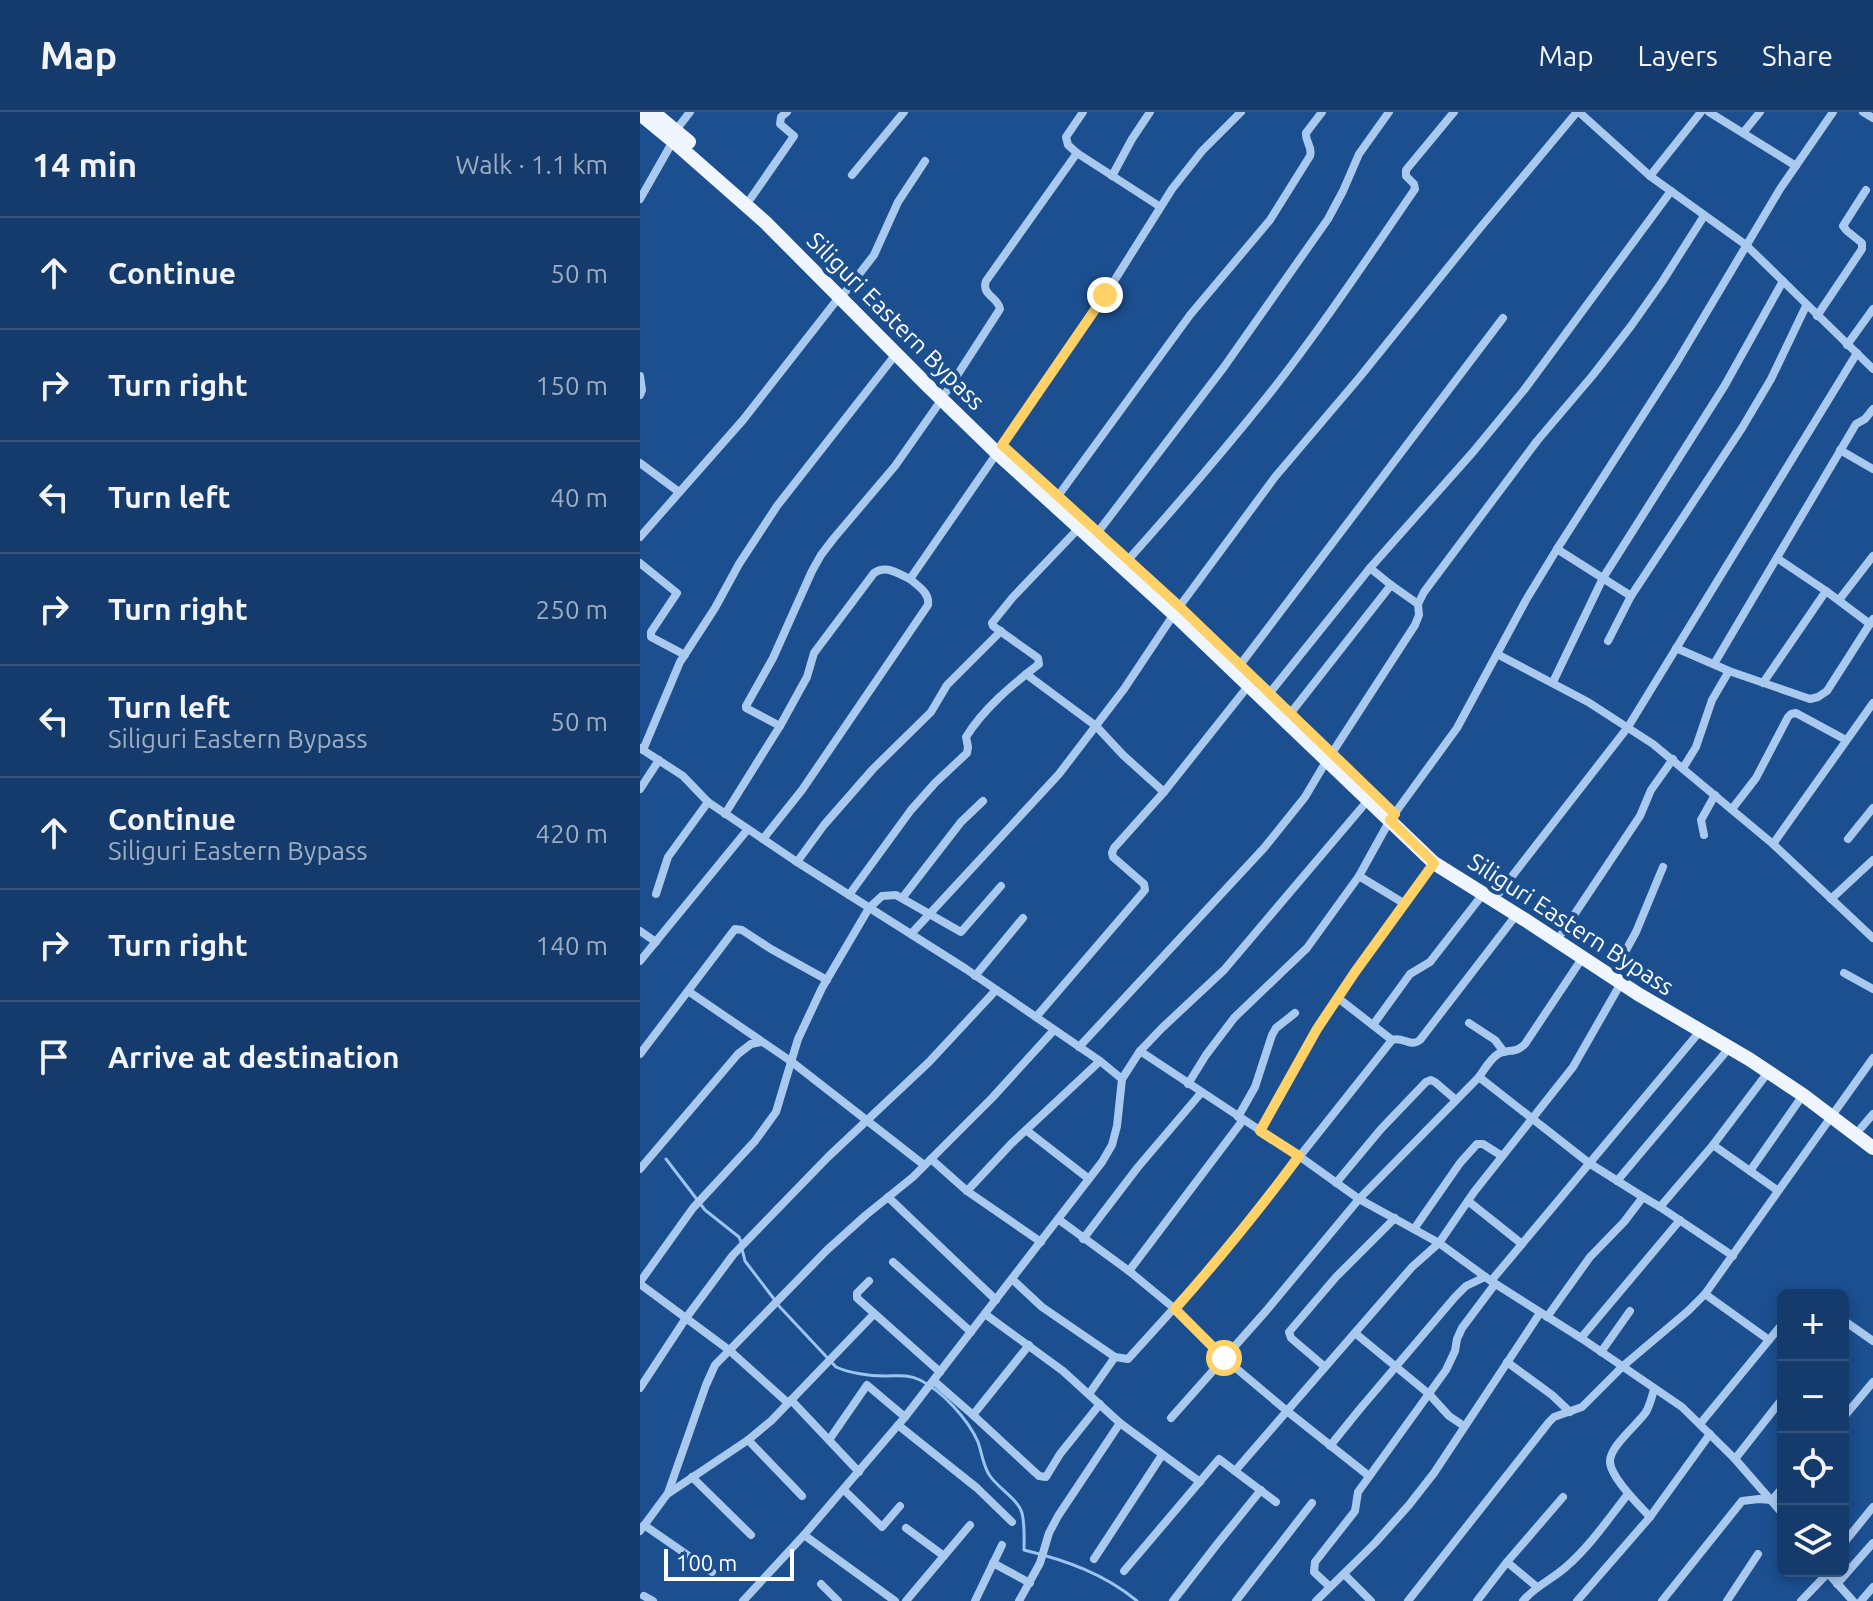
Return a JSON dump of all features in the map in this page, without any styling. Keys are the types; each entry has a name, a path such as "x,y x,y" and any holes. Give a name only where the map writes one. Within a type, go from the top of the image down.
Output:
{"main road":[{"name":"Siliguri Eastern Bypass","path":"653,112 674,136 903,349 945,395 1080,527 1240,665 1369,799 1438,855 1562,933 1680,1020 1701,1029 1867,1132"},
{"name":"Siliguri Eastern Bypass","path":"640,114 674,136 751,198 802,245 896,354 945,395"},
{"name":"Siliguri Eastern Bypass","path":"1000,449 1058,496 1128,560 1249,685 1330,756 1434,863 1583,957 1754,1053 1834,1113 1873,1148"}],"street":[{"path":"640,199 690,112"},
{"path":"751,198 794,136 780,124 781,117 787,112"},
{"path":"1083,112 1066,137 1068,145 1159,206"},
{"path":"1112,176 1150,112"},
{"path":"910,579 1116,278 1159,206 1202,151 1241,112"},
{"path":"1058,496 1190,315 1255,240 1283,202 1310,156 1312,151 1306,133 1322,112"},
{"path":"1098,532 1224,367 1328,219 1359,154 1389,112"},
{"path":"1128,560 1218,458 1276,386 1415,189 1406,176 1406,170 1454,112"},
{"path":"911,934 1059,774 1124,689 1275,477 1578,112 1650,176 1746,245 1873,369"},
{"path":"1650,176 1701,112"},
{"path":"1709,112 1796,166"},
{"path":"1743,133 1760,112"},
{"path":"1188,1084 1234,1018 1307,948 1359,876 1392,817 1457,728 1557,549 1677,362 1746,245 1833,112"},
{"path":"1863,112 1873,118"},
{"path":"852,175 899,114"},
{"path":"780,726 746,706 773,658 812,571 834,538 895,466 1000,309 999,303 984,289 986,281 1077,153"},
{"path":"640,537 743,420 874,255 898,202 925,161"},
{"path":"1817,316 1862,249 1862,243 1843,226 1866,190"},
{"path":"1269,694 1370,568 1524,390 1671,191"},
{"path":"1079,1047 1264,848 1305,797 1415,625 1419,615 1418,604 1424,592 1537,441 1631,326 1704,216"},
{"path":"1553,682 1603,578 1725,385 1783,281"},
{"path":"1608,641 1631,596 1771,379 1806,306"},
{"path":"1847,345 1873,309"},
{"path":"1240,665 1503,318"},
{"path":"1499,893 1628,727 1857,353"},
{"path":"896,354 777,506 739,564 685,655 641,749 683,776 708,802 725,814 996,990 1122,1079"},
{"path":"640,376 640,395"},
{"path":"1714,664 1856,424 1873,409"},
{"path":"1840,450 1873,469"},
{"path":"640,463 679,492"},
{"path":"849,895 917,802 967,753 966,737 989,708 1039,664 1039,660 993,626 994,619 1080,527"},
{"path":"1557,549 1631,596"},
{"path":"1839,600 1873,556"},
{"path":"1676,648 1729,671 1810,699 1827,691 1871,622 1777,558"},
{"path":"640,563 677,593 651,632 651,637 685,655"},
{"path":"1370,568 1418,604"},
{"path":"725,814 780,726 807,677 814,653 874,573 887,569 910,579 927,594 928,605 802,790 763,839"},
{"path":"1290,714 1391,585"},
{"path":"1763,683 1826,591"},
{"path":"797,862 824,825 873,769 931,712 947,685 1001,631"},
{"path":"1497,654 1553,682 1628,727 1673,759 1773,844 1873,938"},
{"path":"1683,768 1696,747 1712,700 1729,671"},
{"path":"1026,674 1096,726 1164,792"},
{"path":"1036,1017 1145,890 1144,884 1113,857 1112,851 1164,792 1249,685"},
{"path":"1773,844 1873,703"},
{"path":"1732,809 1756,778 1791,714 1796,713 1846,740"},
{"path":"1562,933 1640,816 1651,790 1673,759"},
{"path":"640,789 659,760"},
{"path":"1704,835 1701,820 1715,795"},
{"path":"743,1601 844,1490 905,1417 1089,1179 1112,1145 1122,1079 1140,1051 1224,970 1369,799"},
{"path":"903,897 961,822 983,801"},
{"path":"656,894 668,857 708,802"},
{"path":"1848,839 1873,808"},
{"path":"640,961 748,829"},
{"path":"1831,899 1873,860"},
{"path":"1260,1131 1317,1029 1434,863"},
{"path":"1235,1471 1412,1267 1439,1243 1502,1156 1573,1067 1618,977 1663,867"},
{"path":"1359,876 1405,904"},
{"path":"859,1472 790,1401 640,1283 694,1207 755,1141 776,1112 798,1039 827,980 869,908 882,896 896,895 961,932 1001,886"},
{"path":"1373,1025 1410,974 1430,962 1483,894"},
{"path":"1012,1279 1042,1307 1115,1357 1128,1359 1175,1309 1255,1214 1392,1040 1400,1039 1411,1044 1420,1040 1517,914"},
{"path":"975,976 1023,918"},
{"path":"640,1054 738,928 827,980"},
{"path":"640,931 656,942"},
{"path":"1171,1418 1359,1199 1494,1058 1504,1052 1519,1050 1525,1044 1583,957"},
{"path":"1844,973 1873,989"},
{"path":"640,1388 686,1318 741,1246 828,1157 929,1062 996,990"},
{"path":"688,991 792,1062 866,1120 1041,1242"},
{"path":"1338,998 1392,1040"},
{"path":"1129,1271 1240,1119 1255,1087 1272,1035 1295,1013"},
{"path":"1469,1023 1495,1040 1504,1052"},
{"path":"1329,1586 1317,1576 1313,1567 1315,1562 1355,1511 1358,1492 1452,1360 1462,1328 1491,1281 1701,1029"},
{"path":"712,1572 642,1528 668,1493 715,1365 827,1250 927,1162 992,1098 1054,1030"},
{"path":"640,1169 738,1054 751,1044 761,1042"},
{"path":"1617,1181 1731,1047"},
{"path":"1140,1051 1359,1199 1439,1243 1491,1281 1682,1407 1777,1506"},
{"path":"1408,1601 1549,1422 1554,1417 1582,1407 1623,1366 1705,1294 1873,1058"},
{"path":"967,1191 1100,1061"},
{"path":"1660,1207 1713,1145 1769,1071"},
{"path":"1479,1077 1589,1163 1733,1256"},
{"path":"1336,1183 1426,1082 1435,1082 1456,1100"},
{"path":"1083,1239 1201,1093"},
{"path":"1750,1171 1803,1095"},
{"path":"1867,1132 1873,1114"},
{"path":"1026,1130 1089,1179"},
{"path":"1414,1229 1477,1144 1483,1144 1502,1156"},
{"path":"1713,1145 1777,1190"},
{"path":"888,1197 996,1300"},
{"path":"1316,1601 1409,1505 1434,1473 1507,1362 1590,1257 1643,1197"},
{"path":"1468,1201 1522,1244"},
{"path":"1325,1367 1291,1338 1289,1332 1336,1277 1395,1218"},
{"path":"1058,1219 1175,1309 1224,1358 1369,1476"},
{"path":"1581,1338 1680,1220"},
{"path":"893,1262 971,1332"},
{"path":"869,1281 856,1296 940,1372"},
{"path":"1330,1446 1461,1291 1466,1286 1491,1281"},
{"path":"1705,1294 1769,1340"},
{"path":"1601,1352 1630,1311"},
{"path":"668,1493 748,1440 874,1314"},
{"path":"985,1314 1029,1345 1120,1423 1200,1482"},
{"path":"1849,1325 1873,1341"},
{"path":"1700,1424 1777,1330"},
{"path":"1355,1333 1464,1426"},
{"path":"973,1415 1029,1345"},
{"path":"1089,1394 1115,1357"},
{"path":"1507,1362 1534,1380 1570,1412"},
{"path":"932,1382 1039,1476 1046,1477 1060,1454 1100,1404"},
{"path":"1849,1411 1873,1382"},
{"path":"829,1440 867,1385 905,1417"},
{"path":"1650,1517 1628,1494 1610,1460 1613,1451 1646,1412 1654,1389"},
{"path":"1735,1459 1777,1406"},
{"path":"1019,1601 1040,1563 1058,1516 1120,1423"},
{"path":"898,1425 977,1488 1012,1522"},
{"path":"1577,1601 1650,1517 1710,1434"},
{"path":"748,1440 802,1496"},
{"path":"1094,1559 1162,1455"},
{"path":"1124,1571 1219,1459 1276,1502"},
{"path":"692,1477 751,1535"},
{"path":"844,1490 882,1527 900,1506"},
{"path":"1186,1601 1176,1597 1261,1490"},
{"path":"1523,1601 1570,1564 1628,1494"},
{"path":"1772,1500 1777,1494"},
{"path":"1477,1601 1563,1497"},
{"path":"1662,1601 1742,1501 1772,1500"},
{"path":"1236,1601 1312,1503"},
{"path":"1849,1537 1873,1507"},
{"path":"906,1601 970,1525"},
{"path":"906,1528 944,1556"},
{"path":"804,1535 895,1601"},
{"path":"1837,1584 1873,1543"},
{"path":"975,1601 1002,1545"},
{"path":"1729,1600 1758,1554"},
{"path":"1507,1562 1537,1587"},
{"path":"993,1563 1030,1583"},
{"path":"1344,1574 1371,1601"},
{"path":"1801,1601 1823,1577"},
{"path":"1831,1577 1853,1601"},
{"path":"821,1584 838,1601"},
{"path":"1861,1601 1873,1587"},
{"path":"644,1596 653,1601"}],"waterway":[{"path":"666,1159 705,1210 739,1237 741,1242"},
{"path":"742,1249 745,1261 774,1299"},
{"path":"778,1305 836,1367 866,1375 911,1377 937,1391 968,1424 990,1476 1020,1508 1024,1522 1024,1550 1084,1569 1112,1583 1137,1601"}],"route":[{"path":"1105,295 1002,445 1180,607 1395,814 1390,820 1434,863 1317,1029 1260,1131 1299,1156 1175,1309 1224,1358"}]}
